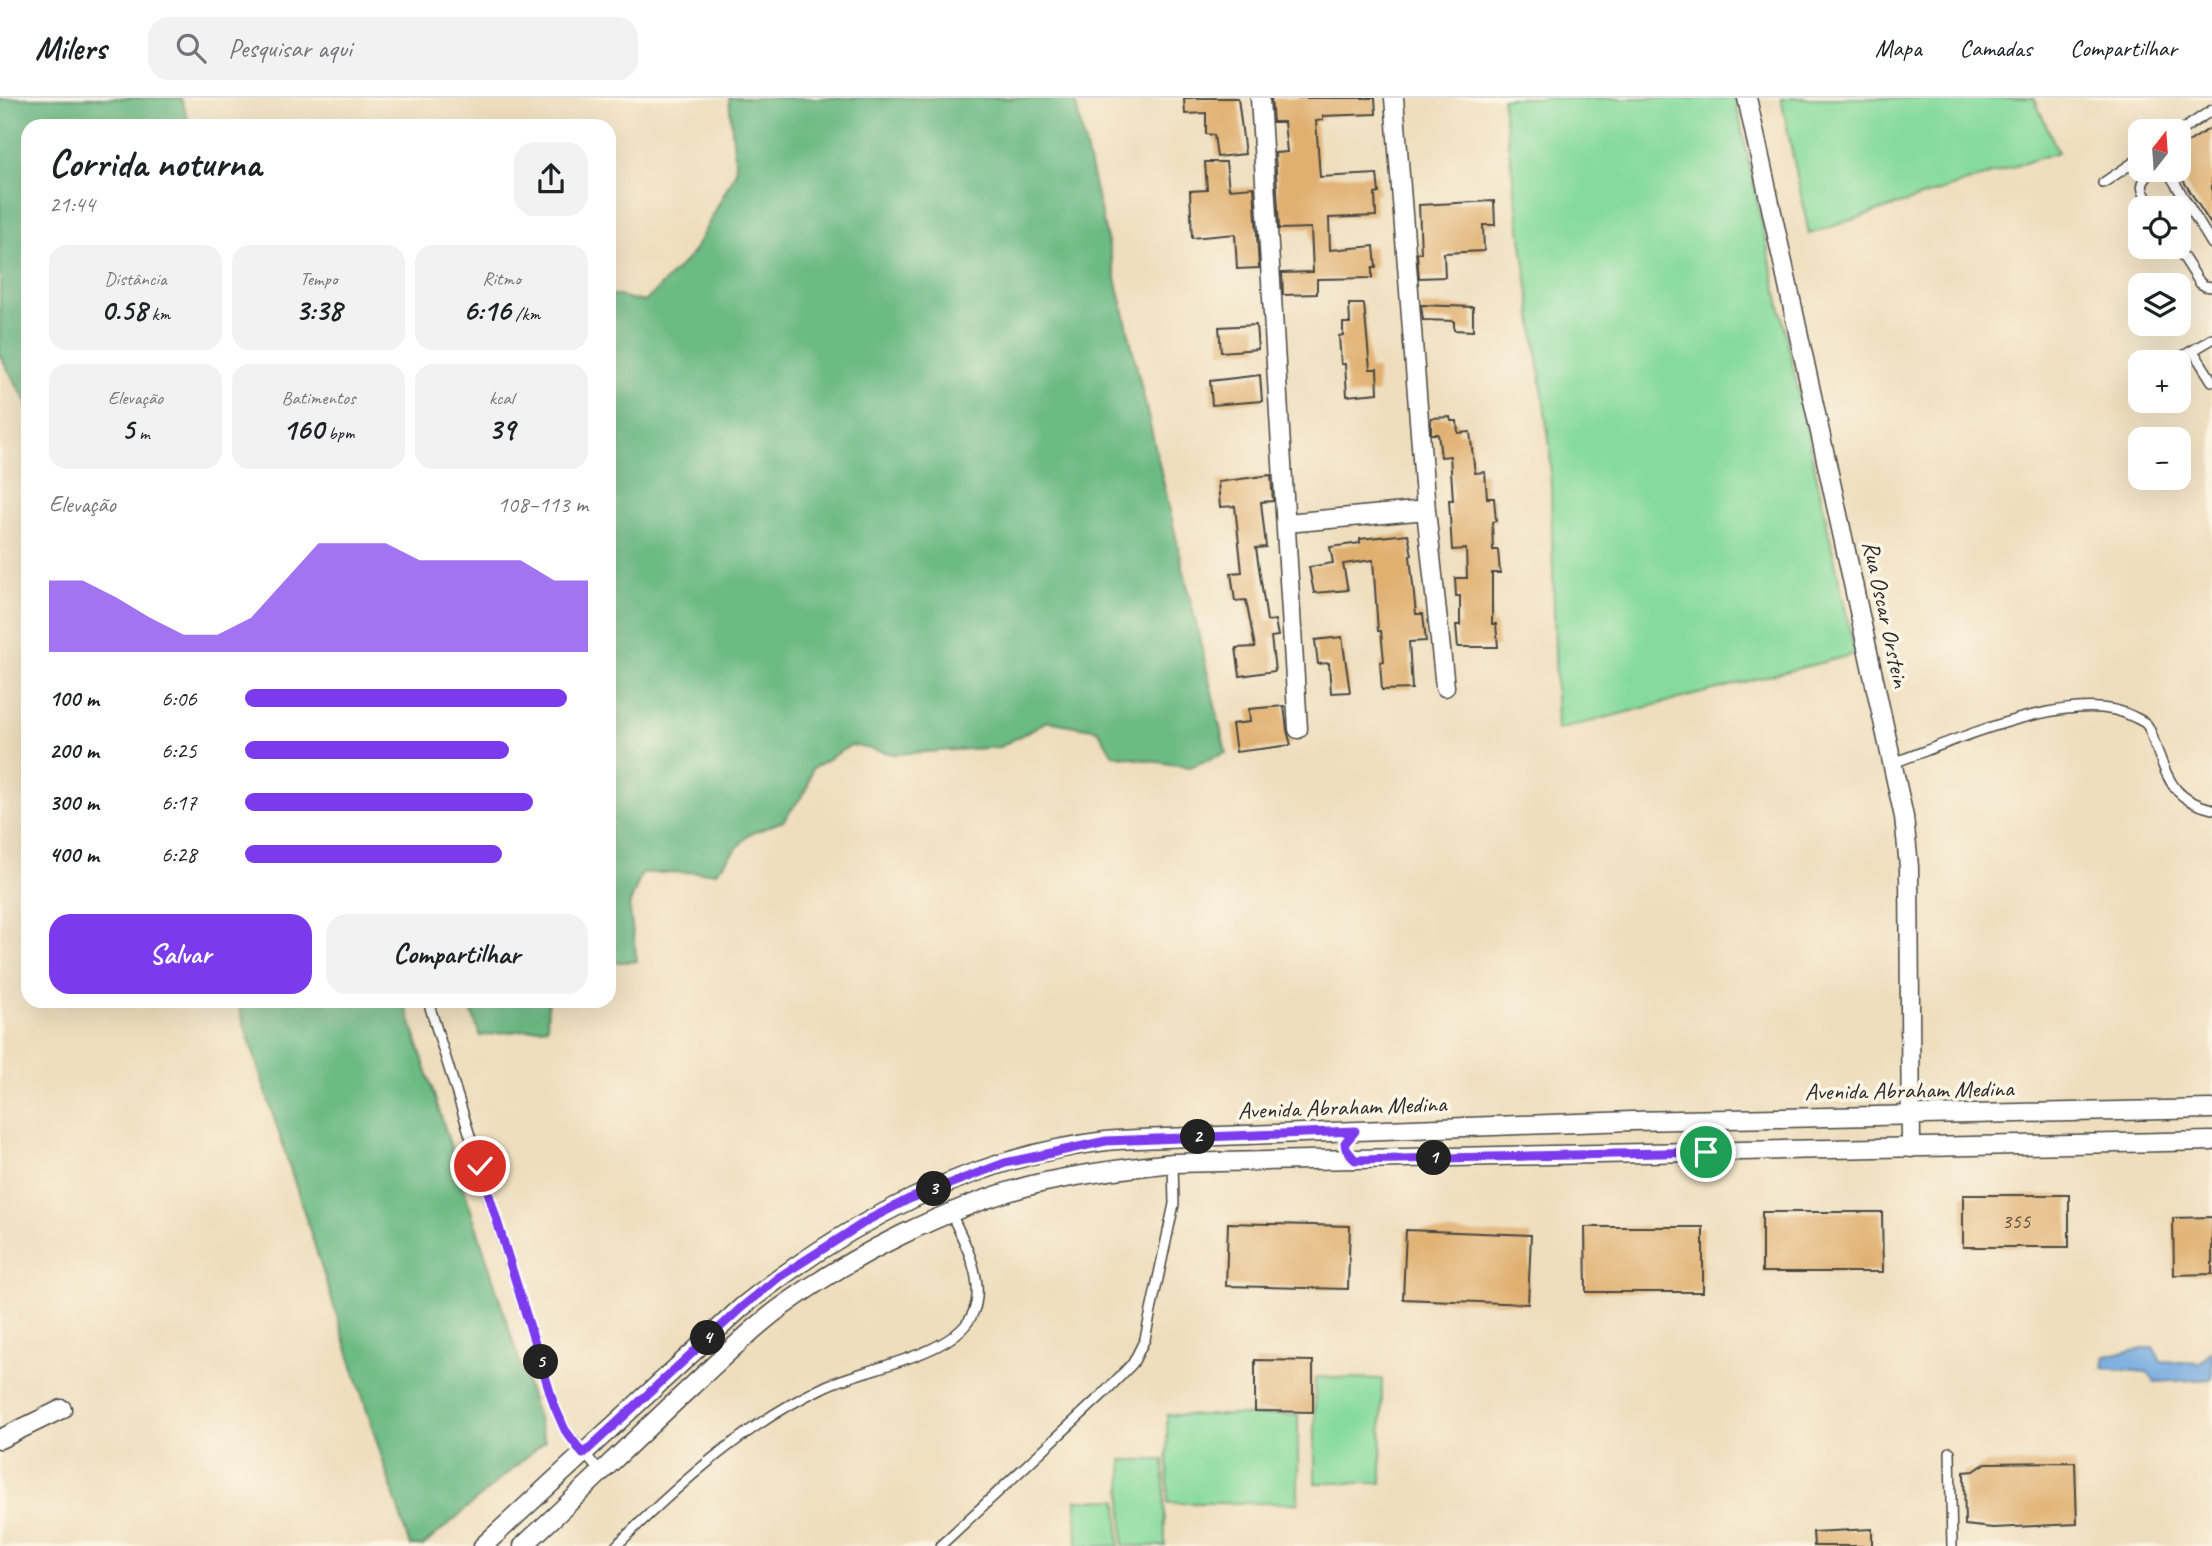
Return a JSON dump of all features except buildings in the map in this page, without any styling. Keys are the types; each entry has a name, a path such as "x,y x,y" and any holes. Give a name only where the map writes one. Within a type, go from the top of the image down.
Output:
{"street":[{"path":"1260,98 1298,729"},
{"path":"1394,98 1426,510 1445,687"},
{"name":"Rua Oscar Orstein","path":"1747,98 1904,817 1909,867 1911,1148"},
{"path":"1287,523 1426,510"},
{"name":"Avenida Abraham Medina","path":"483,1546 742,1307 779,1277 870,1219 909,1199 1005,1163 1106,1141 1632,1121 2212,1109"},
{"path":"1355,1131 1345,1143 1346,1149 1355,1160"},
{"path":"1314,1160 1322,1155 1325,1149 1322,1137 1316,1132"},
{"path":"523,1546 714,1366 778,1310 839,1268 950,1212 1032,1185 1173,1163 2212,1141"},
{"path":"0,1439 62,1409"}],"lane":[{"path":"2191,124 2212,110"},
{"path":"2103,183 2128,166"},
{"path":"2174,182 2212,244"},
{"path":"2185,259 2200,283 2212,287"},
{"path":"2212,339 2193,351 2212,381"},
{"path":"1893,763 2006,723 2056,710 2098,706 2125,712 2147,725 2170,784 2189,800 2212,809"},
{"path":"430,1008 554,1405 565,1430 601,1473"},
{"path":"940,1546 1133,1363 1145,1339 1174,1204 1173,1163"},
{"path":"616,1546 701,1468 780,1409 827,1386 918,1356 959,1333 972,1317 977,1300 977,1284 974,1267 950,1212"},
{"path":"1950,1452 1952,1546"}],"green space":[{"path":"0,98 181,98 188,119 21,119 21,392 0,356"},
{"path":"729,98 1072,98 1076,105 1226,753 1190,767 1113,755 1098,730 1047,721 1000,747 894,754 851,745 812,769 807,789 783,821 748,835 716,872 642,873 629,906 637,961 616,962 616,296 645,302 693,253 736,171"},
{"path":"1502,98 1735,98 1855,654 1557,730 1550,447"},
{"path":"1781,98 2034,98 2058,152 1809,234"},
{"path":"239,1008 406,1008 545,1441 423,1546 410,1546"},
{"path":"470,1008 548,1008 547,1027 480,1036"},
{"path":"1315,1377 1382,1379 1381,1483 1315,1483"},
{"path":"1167,1415 1298,1415 1298,1503 1168,1503"},
{"path":"1122,1460 1164,1460 1165,1546 1123,1546"},
{"path":"1076,1500 1118,1500 1119,1546 1077,1546"}],"water":[{"path":"2153,1347 2161,1361 2200,1363 2212,1350 2212,1379 2155,1382 2147,1372 2103,1368 2105,1356"}],"route":[{"path":"480,1166 554,1405 565,1430 583,1454 742,1307 779,1277 870,1219 909,1199 1005,1163 1106,1141 1355,1131 1345,1143 1346,1149 1355,1160 1706,1152"}]}
